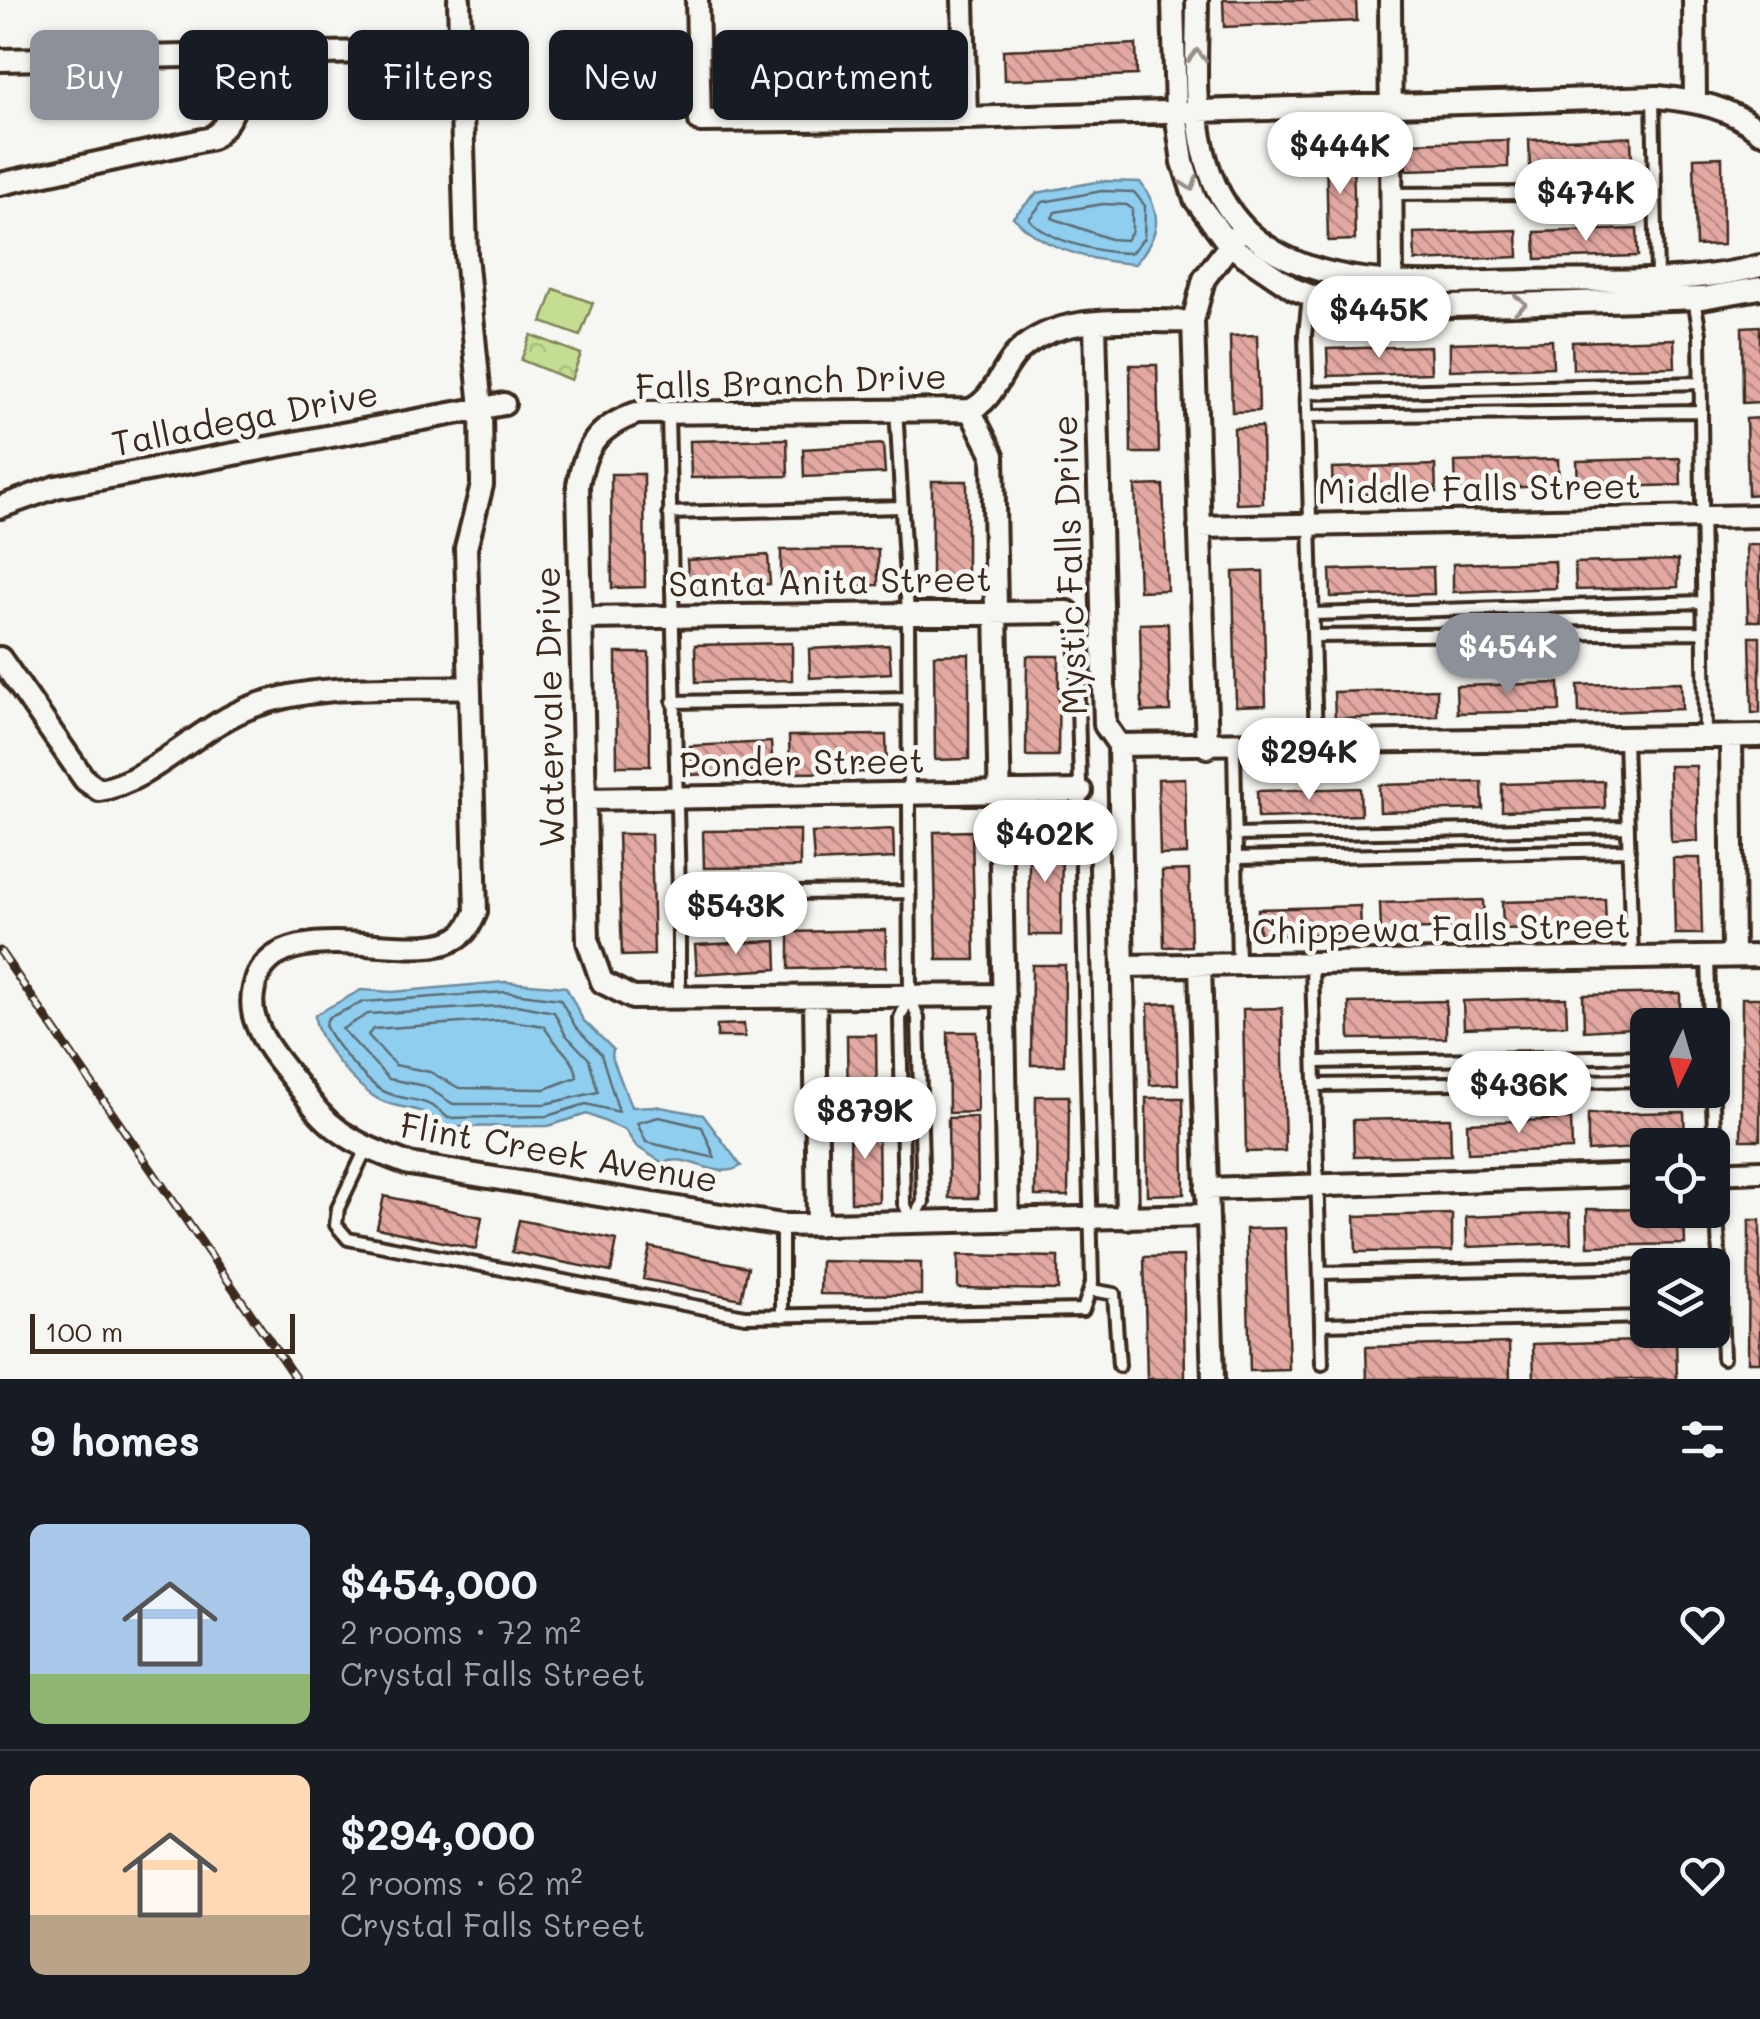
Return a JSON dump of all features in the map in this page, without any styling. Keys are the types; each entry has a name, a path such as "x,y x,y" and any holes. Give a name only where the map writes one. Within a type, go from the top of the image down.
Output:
{"street":[{"path":"459,0 460,30"},
{"path":"697,0 700,121 789,120"},
{"path":"963,0 964,30"},
{"path":"1173,0 1176,112 1183,162 1195,198 1229,245 1259,269 1309,295 1328,302 1393,308 1694,298 1760,288"},
{"path":"1197,0 1198,112 1211,176 1244,226 1288,257 1328,276 1392,282 1658,277 1760,266"},
{"path":"1390,0 1392,282"},
{"path":"1694,0 1695,100"},
{"path":"0,60 179,56"},
{"path":"968,118 1653,97 1695,100 1742,117 1760,132"},
{"path":"0,184 212,138 231,120"},
{"path":"0,658 85,780 100,790 118,788 209,726 252,706 301,693 468,687 466,548 482,485 480,408 466,255 462,120"},
{"path":"1207,746 1194,321 1204,279 1244,226"},
{"name":"Falls Branch Drive","path":"598,434 637,414 970,410 982,406 1016,353 1040,334 1066,325 1194,321"},
{"name":"Mystic Falls Drive","path":"1095,324 1105,725 1120,744 1127,1218"},
{"name":"Talladega Drive","path":"0,507 56,487 504,404"},
{"path":"970,410 994,456 1008,1221"},
{"name":"Watervale Drive","path":"598,434 582,459 578,485 588,942 602,982 633,998 679,1000"},
{"name":"Middle Falls Street","path":"1200,527 1760,516"},
{"name":"Santa Anita Street","path":"582,618 1068,612 1076,620"},
{"name":"Flint Creek Avenue","path":"468,687 476,912 467,932 427,946 316,942 280,953 257,974 251,1001 257,1027 323,1120 366,1149 410,1164 782,1224 1207,1215"},
{"path":"1120,744 1234,746 1760,736"},
{"path":"1731,737 1733,956"},
{"name":"Ponder Street","path":"584,799 1081,791"},
{"name":"Chippewa Falls Street","path":"1124,966 1760,956"},
{"path":"1200,966 1213,1379"},
{"path":"679,1000 1004,994"},
{"path":"814,997 818,1224"},
{"path":"1730,1172 1760,1172"},
{"path":"1206,1190 1630,1176"}],"lane":[{"path":"1653,97 1658,277"},
{"path":"1392,194 1656,192"},
{"path":"1309,295 1307,393 1316,744"},
{"path":"1694,298 1700,334 1705,737"},
{"path":"1307,393 1700,384"},
{"path":"896,408 908,614 910,996 918,1018 923,1202 912,1221"},
{"path":"1308,416 1700,412"},
{"path":"668,414 679,1000"},
{"path":"669,512 902,507"},
{"path":"1313,614 1703,602"},
{"path":"366,1149 338,1208 336,1224 348,1240 746,1316 1083,1310 1091,1290 1076,620"},
{"path":"1314,636 1703,632"},
{"path":"673,702 909,698"},
{"path":"1625,739 1632,958"},
{"path":"1234,746 1238,966"},
{"path":"1235,835 1628,827"},
{"path":"1488,830 1488,853"},
{"path":"1358,832 1358,855"},
{"path":"1236,858 1629,850"},
{"path":"679,894 909,892"},
{"path":"1708,957 1710,1008"},
{"path":"1312,964 1322,1364"},
{"path":"910,996 900,1018 904,1203 912,1221"},
{"path":"1314,1062 1630,1056"},
{"path":"1567,1058 1568,1081"},
{"path":"1445,1060 1446,1083"},
{"path":"1315,1086 1630,1080"},
{"path":"782,1224 782,1316"},
{"path":"1320,1272 1630,1266"},
{"path":"1091,1290 1114,1294 1119,1366"},
{"path":"1321,1324 1630,1317"},
{"path":"1722,1348 1723,1358"}],"green space":[{"path":"554,289 593,303 580,336 542,322"},
{"path":"531,335 581,354 571,380 521,360"}],"water":[{"path":"1101,181 1140,182 1153,204 1154,234 1135,264 1102,260 1053,245 1013,217 1037,193"},
{"path":"505,982 566,987 583,1020 613,1049 612,1057 631,1107 655,1106 703,1115 741,1166 721,1171 682,1161 663,1163 636,1146 625,1130 587,1114 548,1126 443,1127 426,1114 389,1104 360,1086 339,1063 317,1025 315,1015 361,990 392,992"}],"building":[{"path":"1223,0 1356,0 1357,21 1224,27"},
{"path":"1136,44 1137,75 1004,80 1003,50"},
{"path":"1631,137 1632,164 1530,167 1529,140"},
{"path":"1508,140 1508,167 1406,170 1405,143"},
{"path":"1326,153 1353,153 1355,240 1328,241"},
{"path":"1722,157 1723,245 1696,246 1694,158"},
{"path":"1637,229 1638,256 1536,259 1535,232"},
{"path":"1517,230 1518,257 1415,261 1414,233"},
{"path":"1760,326 1760,402 1743,403 1742,327"},
{"path":"1257,335 1259,411 1232,412 1230,336"},
{"path":"1674,339 1675,367 1573,369 1572,342"},
{"path":"1552,340 1553,367 1450,370 1450,343"},
{"path":"1430,346 1431,373 1328,376 1327,349"},
{"path":"1130,365 1157,365 1159,453 1131,453"},
{"path":"1760,418 1760,494 1748,495 1746,419"},
{"path":"1262,427 1263,503 1236,504 1234,428"},
{"path":"787,439 788,476 691,478 690,441"},
{"path":"883,444 885,473 804,477 803,449"},
{"path":"1680,458 1681,485 1578,488 1577,461"},
{"path":"1558,459 1559,486 1456,489 1455,462"},
{"path":"1435,465 1436,492 1333,495 1332,468"},
{"path":"611,474 644,474 645,587 612,588"},
{"path":"932,481 967,481 967,586 932,586"},
{"path":"1163,485 1167,590 1139,591 1135,486"},
{"path":"1746,545 1760,545 1760,621 1748,621"},
{"path":"878,549 878,585 781,587 781,550"},
{"path":"768,555 770,584 689,588 687,560"},
{"path":"1678,560 1678,587 1576,590 1575,563"},
{"path":"1555,561 1556,588 1453,592 1453,564"},
{"path":"1433,567 1434,594 1331,597 1330,570"},
{"path":"1263,571 1266,705 1236,706 1233,572"},
{"path":"1168,623 1170,711 1142,712 1140,624"},
{"path":"1750,637 1760,637 1760,713 1752,713"},
{"path":"792,643 792,680 696,682 695,645"},
{"path":"889,645 891,673 810,678 809,649"},
{"path":"616,653 649,653 650,766 617,766"},
{"path":"969,654 969,759 935,760 934,655"},
{"path":"1027,656 1059,656 1058,756 1026,756"},
{"path":"1681,682 1682,709 1579,713 1578,685"},
{"path":"1559,683 1560,711 1457,713 1456,686"},
{"path":"1437,689 1437,716 1335,719 1334,692"},
{"path":"886,735 887,772 790,773 789,736"},
{"path":"771,742 773,770 692,775 690,746"},
{"path":"1669,766 1696,766 1698,841 1671,842"},
{"path":"1185,778 1187,854 1160,855 1158,779"},
{"path":"1604,781 1605,808 1502,811 1502,784"},
{"path":"1482,782 1483,809 1380,812 1379,785"},
{"path":"1360,788 1361,815 1258,818 1257,791"},
{"path":"893,829 894,858 814,862 812,833"},
{"path":"800,830 800,867 704,868 703,831"},
{"path":"972,831 975,960 937,960 934,832"},
{"path":"618,834 651,834 654,955 622,956"},
{"path":"1029,835 1062,835 1061,935 1029,935"},
{"path":"1673,858 1700,858 1702,934 1675,934"},
{"path":"1189,870 1191,946 1164,947 1162,871"},
{"path":"1605,899 1606,926 1503,929 1502,902"},
{"path":"1483,900 1484,927 1381,931 1380,903"},
{"path":"1360,906 1361,933 1259,936 1258,909"},
{"path":"886,930 886,967 789,969 789,932"},
{"path":"776,941 777,969 697,974 695,945"},
{"path":"1032,965 1065,965 1064,1065 1031,1065"},
{"path":"1680,993 1680,1008 1630,1008 1630,1028 1584,1031 1583,995"},
{"path":"1566,998 1567,1025 1464,1028 1463,1001"},
{"path":"1742,998 1760,998 1760,1140 1741,1140"},
{"path":"1446,1001 1446,1038 1350,1039 1349,1003"},
{"path":"1176,1003 1178,1084 1150,1085 1148,1004"},
{"path":"1282,1008 1285,1151 1246,1152 1243,1009"},
{"path":"744,1024 745,1037 717,1037 717,1025"},
{"path":"948,1032 977,1032 977,1112 949,1113"},
{"path":"847,1035 876,1035 877,1115 848,1115"},
{"path":"1036,1096 1069,1096 1068,1196 1035,1196"},
{"path":"1146,1098 1183,1098 1184,1194 1147,1195"},
{"path":"1684,1112 1684,1128 1630,1128 1630,1148 1588,1151 1588,1114"},
{"path":"977,1117 978,1198 949,1198 948,1118"},
{"path":"1450,1118 1451,1155 1354,1157 1353,1120"},
{"path":"1571,1119 1572,1149 1468,1153 1467,1123"},
{"path":"850,1122 878,1122 879,1202 851,1202"},
{"path":"384,1196 482,1217 476,1249 377,1228"},
{"path":"1587,1209 1630,1209 1630,1228 1685,1228 1685,1244 1588,1246"},
{"path":"1570,1213 1571,1243 1467,1247 1466,1217"},
{"path":"1452,1214 1452,1251 1356,1252 1355,1216"},
{"path":"519,1220 617,1240 611,1272 512,1252"},
{"path":"1749,1220 1760,1220 1760,1362 1748,1362"},
{"path":"1285,1228 1289,1370 1250,1371 1246,1229"},
{"path":"650,1247 748,1267 741,1299 643,1279"},
{"path":"958,1255 1058,1257 1058,1290 958,1288"},
{"path":"1183,1256 1185,1379 1147,1379 1144,1257"},
{"path":"821,1261 921,1263 921,1295 820,1294"},
{"path":"1630,1341 1630,1348 1676,1348 1677,1379 1534,1379 1533,1344"},
{"path":"1509,1343 1510,1379 1367,1379 1366,1347"}],"railway":[{"path":"0,951 296,1379"}]}
